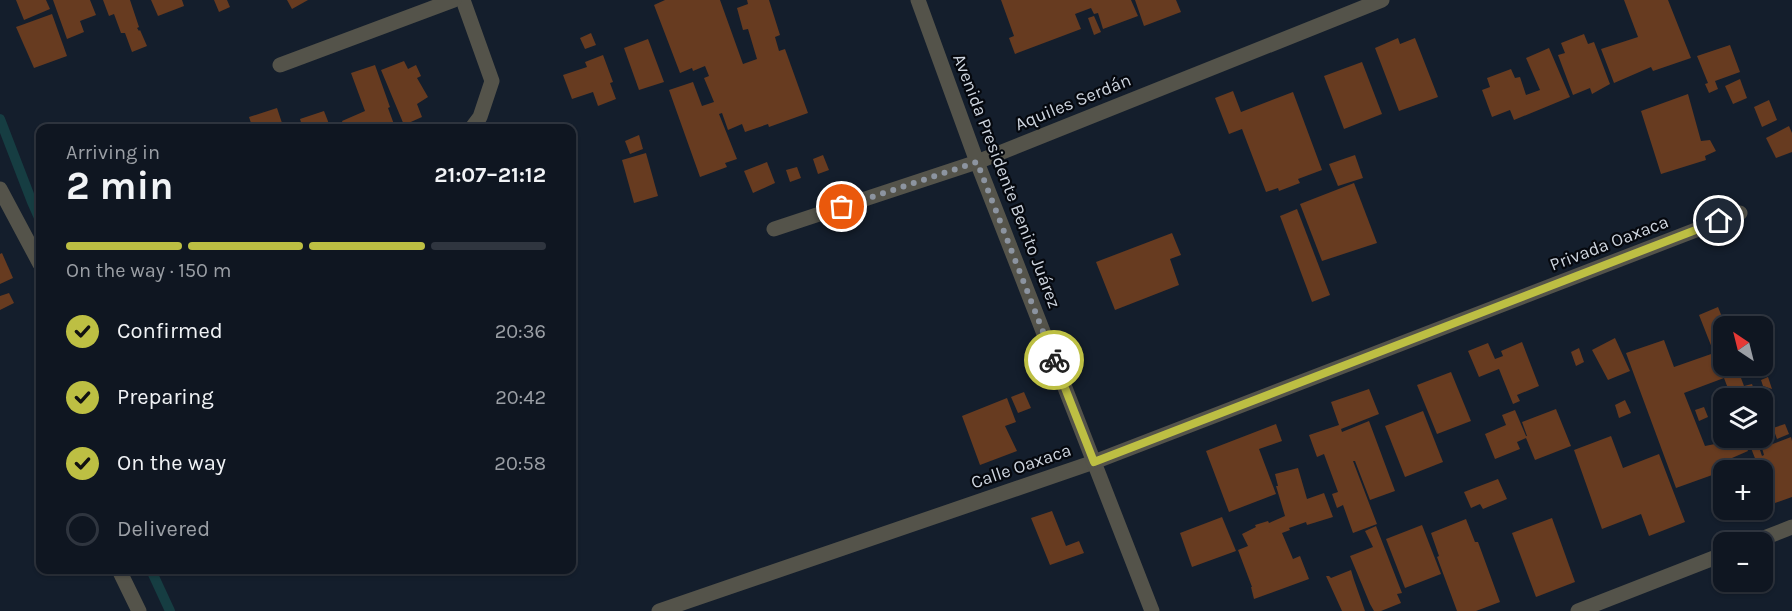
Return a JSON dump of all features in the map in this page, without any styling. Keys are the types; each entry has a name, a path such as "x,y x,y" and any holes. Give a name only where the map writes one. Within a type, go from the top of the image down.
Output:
{"street":[{"path":"280,65 454,0"},
{"path":"463,0 492,81 480,117 475,124"},
{"name":"Avenida Presidente Benito Juárez","path":"918,0 977,162 1152,611"},
{"name":"Aquiles Serdán","path":"774,229 977,162 1382,0"},
{"path":"0,189 36,256"},
{"name":"Privada Oaxaca","path":"1492,309 1740,213"},
{"name":"Calle Oaxaca","path":"659,611 1094,462 1492,309"},
{"path":"1773,534 1792,527"},
{"path":"1578,611 1713,558"},
{"path":"121,574 139,611"}],"building":[{"path":"16,0 46,0 50,9 24,20"},
{"path":"53,0 90,0 96,15 80,21 84,32 67,39"},
{"path":"103,0 130,0 139,27 137,28 147,46 132,52 125,33 121,33 114,14 109,16"},
{"path":"151,0 182,0 184,6 158,16"},
{"path":"214,0 227,0 230,7 219,12"},
{"path":"287,0 308,0 292,9"},
{"path":"665,0 720,0 743,64 757,59 748,29 743,30 737,8 748,4 747,0 769,0 780,35 775,37 779,51 785,49 808,113 769,127 768,124 745,132 742,124 728,130 722,113 719,114 737,159 725,163 727,167 700,177 669,90 693,82 702,106 714,102 704,78 709,76 705,66 680,73 654,5"},
{"path":"1001,0 1131,0 1138,16 1103,29 1098,13 1094,14 1091,8 1075,14 1081,29 1015,54 1009,38 1014,36"},
{"path":"1135,0 1176,0 1181,12 1144,26"},
{"path":"1624,0 1668,0 1691,58 1653,71 1651,67 1614,83 1601,49 1638,37"},
{"path":"52,14 67,56 34,68 16,27"},
{"path":"1094,16 1101,32 1094,35 1088,18"},
{"path":"591,33 596,45 585,49 580,38"},
{"path":"1584,34 1588,44 1594,42 1610,84 1592,94 1590,88 1573,95 1558,55 1565,53 1561,43"},
{"path":"1398,38 1400,44 1415,38 1438,97 1399,111 1375,48"},
{"path":"648,39 664,82 639,90 624,48"},
{"path":"1730,45 1740,72 1715,81 1718,89 1709,93 1705,84 1708,83 1697,56"},
{"path":"1549,48 1570,97 1514,120 1510,110 1492,117 1482,90 1490,87 1487,78 1511,69 1515,78 1520,77 1526,95 1540,90 1526,58"},
{"path":"603,55 613,82 610,83 616,99 598,106 593,92 572,99 563,75 587,67 585,62"},
{"path":"404,61 408,69 416,65 421,76 417,78 428,97 417,104 422,117 404,124 381,70"},
{"path":"1362,62 1382,114 1344,129 1324,76"},
{"path":"375,65 394,124 343,124 342,121 365,111 351,73"},
{"path":"1740,79 1747,98 1733,104 1725,86"},
{"path":"1233,91 1241,112 1293,92 1322,170 1298,179 1300,183 1279,191 1278,188 1266,192 1242,129 1229,134 1215,98"},
{"path":"1688,94 1701,141 1710,140 1716,151 1705,156 1706,160 1661,174 1641,111"},
{"path":"1769,100 1777,120 1762,127 1754,107"},
{"path":"277,108 282,124 251,124 249,117"},
{"path":"324,111 329,124 302,124 300,119"},
{"path":"1789,126 1792,133 1792,152 1776,158 1766,138"},
{"path":"639,135 643,149 630,154 625,141"},
{"path":"646,153 658,196 634,203 622,160"},
{"path":"823,155 829,170 818,174 813,159"},
{"path":"1355,155 1363,178 1338,186 1329,164"},
{"path":"767,162 775,183 753,193 744,171"},
{"path":"797,167 801,178 790,182 786,170"},
{"path":"1354,183 1377,243 1322,261 1300,204"},
{"path":"1297,209 1330,295 1312,302 1280,216"},
{"path":"1172,233 1181,255 1170,259 1179,285 1115,310 1096,262"},
{"path":"2,253 13,278 0,284 0,254"},
{"path":"9,293 14,303 0,310 0,296"},
{"path":"1718,307 1722,316 1713,316 1713,350 1699,315"},
{"path":"1615,338 1630,371 1608,380 1592,350"},
{"path":"1664,340 1674,367 1713,353 1713,376 1740,376 1744,386 1752,384 1753,388 1728,388 1724,378 1684,393 1705,446 1713,444 1713,448 1747,448 1748,451 1732,458 1733,460 1713,460 1713,475 1676,488 1626,353"},
{"path":"1522,342 1539,386 1517,395 1520,401 1513,404 1499,369 1479,377 1468,351 1488,343 1495,359 1503,356 1501,351"},
{"path":"1579,348 1584,362 1576,366 1571,352"},
{"path":"1451,372 1471,421 1437,434 1417,385"},
{"path":"1768,377 1772,388 1763,386 1761,380"},
{"path":"1369,389 1379,414 1341,429 1342,432 1369,421 1395,491 1370,500 1355,461 1353,461 1377,524 1353,533 1343,505 1337,508 1332,494 1338,492 1324,454 1317,457 1309,435 1339,425 1331,402"},
{"path":"1024,392 1031,408 1018,413 1011,397"},
{"path":"1007,398 1016,422 1005,426 1017,451 980,465 962,416"},
{"path":"1625,400 1631,413 1619,418 1615,405"},
{"path":"1704,407 1708,417 1699,421 1695,410"},
{"path":"1556,409 1571,446 1535,460 1526,438 1517,442 1520,449 1495,459 1485,434 1506,425 1502,415 1515,410 1527,436 1522,422"},
{"path":"1423,411 1443,462 1405,477 1385,426"},
{"path":"1276,424 1282,441 1259,449 1276,494 1229,512 1206,451"},
{"path":"1785,424 1789,434 1777,439 1773,428"},
{"path":"1611,436 1623,468 1659,454 1685,522 1649,536 1641,514 1602,529 1574,450"},
{"path":"1791,437 1792,497 1773,504 1773,460 1756,460 1751,448 1759,448 1762,456 1764,455 1762,448 1773,448 1773,444"},
{"path":"1298,468 1307,499 1324,493 1333,517 1307,525 1306,522 1282,533 1293,559 1300,556 1309,579 1254,599 1252,587 1238,550 1248,546 1242,534 1256,527 1255,525 1268,521 1269,523 1285,516 1276,486 1278,486 1275,474"},
{"path":"1498,479 1507,499 1483,509 1480,504 1471,508 1464,492"},
{"path":"1052,511 1066,546 1079,541 1084,553 1050,565 1031,518"},
{"path":"1222,517 1236,551 1192,567 1180,533"},
{"path":"1552,518 1575,582 1536,597 1512,533"},
{"path":"1466,519 1475,542 1478,542 1500,602 1476,611 1457,611 1437,557 1439,556 1431,533"},
{"path":"1422,525 1441,574 1405,588 1386,539"},
{"path":"1376,526 1402,593 1397,594 1401,603 1381,611 1374,611 1370,604 1350,556 1373,547 1365,531"},
{"path":"1351,570 1365,611 1342,611 1326,576 1331,578"}],"waterway":[{"path":"0,119 36,211"},
{"path":"153,574 170,611"}],"way so far":[{"path":"842,207 977,162 1054,360"}],"route":[{"path":"1054,360 1094,462 1719,221"}]}
